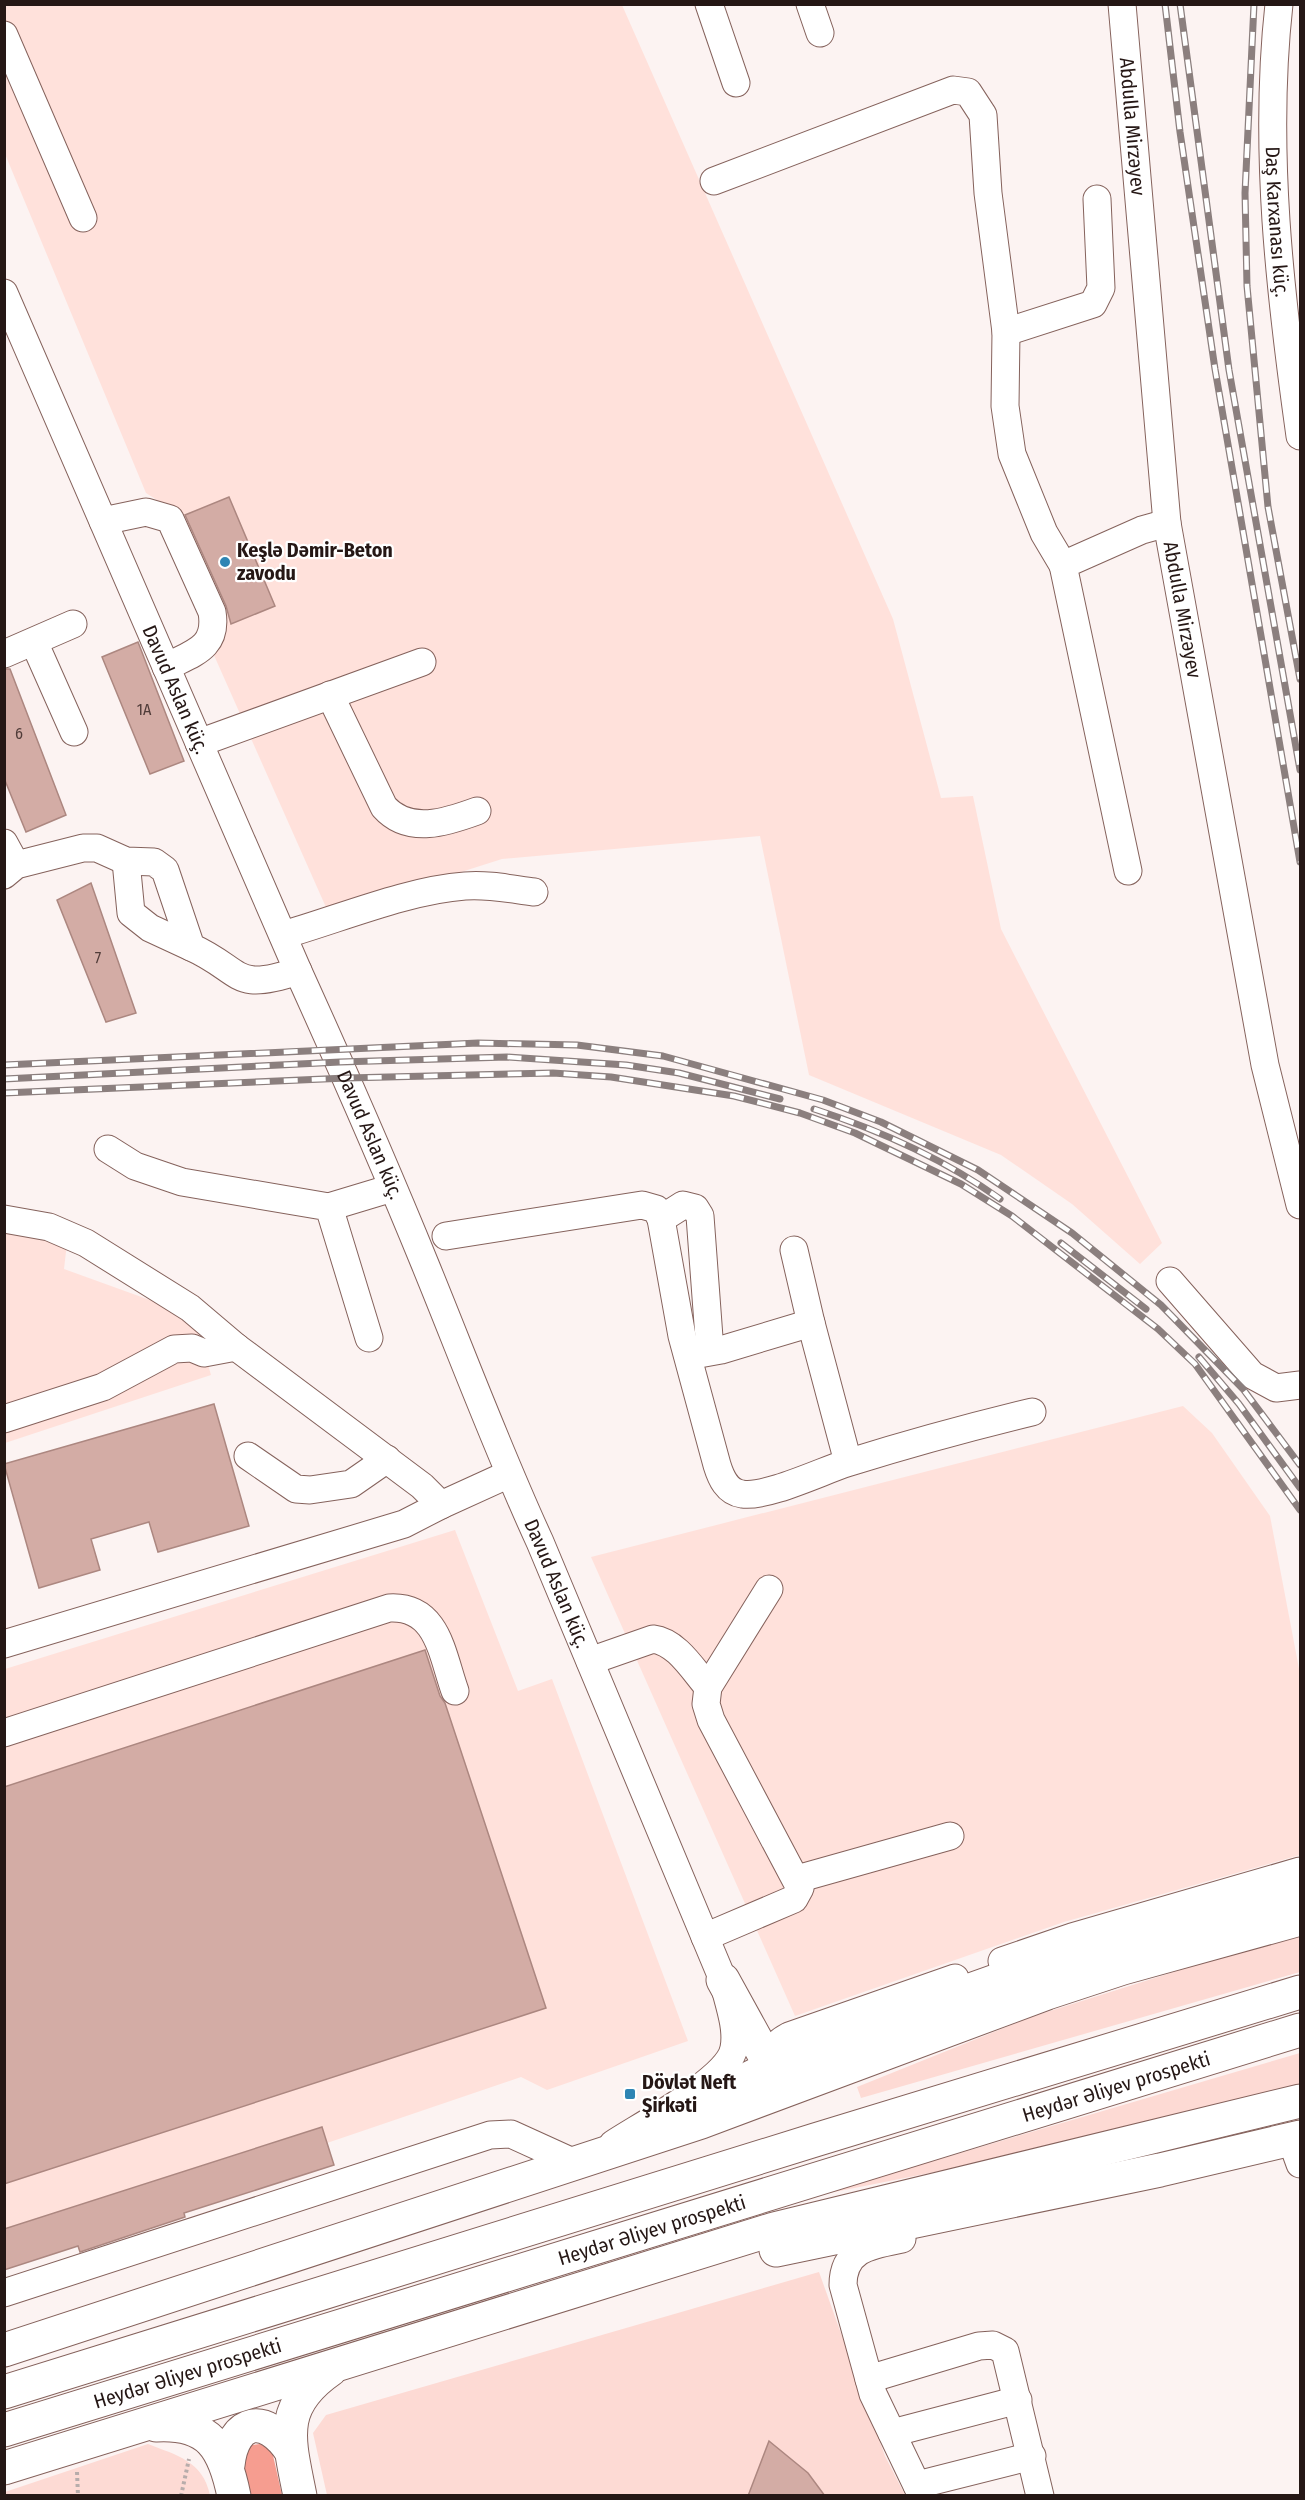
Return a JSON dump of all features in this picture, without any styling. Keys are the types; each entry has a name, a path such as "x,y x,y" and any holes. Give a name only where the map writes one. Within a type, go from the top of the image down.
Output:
{"main road":[{"path":"581,2163 821,2044 1035,1967 1300,1890"},
{"path":"4,2350 581,2163 836,2072 1047,1993 1123,1968 1300,1919"},
{"path":"723,1980 771,2067 788,2082 836,2072"},
{"name":"Heydər Əliyev prospekti","path":"4,2392 815,2139 1300,1992"},
{"name":"Heydər Əliyev prospekti","path":"4,2430 1300,2030"},
{"path":"4,2468 774,2229 1300,2101"},
{"path":"571,2293 1160,2170 1298,2149"},
{"path":"300,2496 291,2451 291,2427 298,2400 313,2381 338,2364"},
{"path":"136,2426 173,2424 197,2430 220,2450 231,2480"},
{"path":"231,2480 230,2447 236,2436 246,2428 260,2426 271,2429 281,2435 291,2451"}],"street":[{"path":"709,4 736,83"},
{"path":"810,4 820,33"},
{"name":"Abdulla Mirzəyev","path":"1122,4 1167,523 1265,1065 1300,1205"},
{"name":"Daş Karxanası küç.","path":"1279,4 1273,133 1281,293 1298,395 1300,436"},
{"path":"4,35 83,218"},
{"path":"714,181 952,90 968,92 983,116 988,193 1006,332 1005,406 1012,454 1044,533 1063,565 1128,871"},
{"path":"1006,332 1093,304 1101,288 1097,199"},
{"name":"Davud Aslan küç.","path":"4,293 10,321 103,521 298,971 340,1062 425,1262 508,1474 590,1661 723,1980 735,2040 734,2050 724,2069 581,2163"},
{"path":"103,521 146,512 170,519 212,612 212,636 204,646 166,667"},
{"path":"1063,565 1142,530 1167,523"},
{"path":"4,654 73,624"},
{"path":"34,642 74,732"},
{"path":"199,743 422,662"},
{"path":"330,695 384,807 393,817 406,822 442,824 477,811"},
{"path":"8,861 83,848 97,848 126,861 154,862 165,870 191,946"},
{"path":"126,861 131,913 150,928 191,946 247,980 269,981 298,971"},
{"path":"283,935 407,897 463,886 484,885 534,892"},
{"path":"108,1149 135,1166 182,1182 329,1207 392,1188"},
{"path":"446,1236 642,1205 656,1209 661,1219 699,1354 717,1465 730,1489 742,1494 759,1494 848,1462 1032,1412"},
{"path":"661,1219 683,1205 695,1208 700,1216 699,1354"},
{"path":"329,1207 369,1338"},
{"path":"4,1219 49,1227 86,1243 183,1303 236,1347 422,1486 441,1505"},
{"path":"794,1250 848,1462"},
{"path":"1170,1281 1252,1376 1276,1388 1300,1385"},
{"path":"699,1354 811,1323"},
{"path":"4,1419 103,1387 174,1349 192,1348 204,1353 236,1347"},
{"path":"248,1456 296,1489 310,1490 351,1484 387,1459"},
{"path":"4,1644 404,1524 508,1474"},
{"path":"705,1937 794,1899 800,1888 711,1720 706,1704 708,1687 769,1589"},
{"path":"4,1733 389,1608 401,1607 419,1613 432,1626 455,1691"},
{"path":"590,1661 653,1639 661,1640 677,1651 708,1687"},
{"path":"797,1879 950,1836"},
{"path":"771,2067 770,2055 775,2045 789,2036 1072,1937 1300,1871"},
{"path":"4,2293 490,2135 511,2134 581,2163"},
{"path":"1032,2456 920,2490 873,2394 843,2285 843,2272 859,2250 1298,2149"},
{"path":"869,2379 979,2346 993,2344 1005,2351 1040,2496"},
{"path":"892,2433 1018,2400"}],"path":[{"path":"181,2496 189,2460"},
{"path":"77,2468 78,2496"}],"shaded area":[{"path":"4,5 622,5 893,619 941,798 973,796 1001,929 1162,1243 1140,1264 1072,1204 1001,1155 809,1075 760,836 502,859 329,914 213,653 227,624 182,516 146,493 5,154"},
{"path":"5,1230 67,1243 64,1269 194,1316 211,1375 5,1443"},
{"path":"1183,1406 1212,1433 1270,1516 1300,1674 1300,1855 1064,1922 795,2016 591,1557"},
{"path":"455,1530 518,1691 552,1679 688,2041 547,2090 521,2077 327,2143 321,2127 5,2229 5,1669"},
{"path":"1300,1937 1300,1972 861,2098 857,2087 1031,2017 1196,1965"},
{"path":"1300,2053 1300,2087 1035,2152 814,2196"},
{"path":"819,2272 885,2456 905,2495 327,2495 313,2433 326,2415"},
{"path":"148,2444 178,2456 195,2467 206,2483 210,2495 5,2495 5,2492"},
{"path":"260,2444 272,2451 282,2495 249,2495 241,2456 246,2446"}],"building":[{"path":"229,497 275,606 231,624 226,606 185,515"},
{"path":"138,642 184,761 150,774 102,657"},
{"path":"4,669 10,669 66,815 26,832 4,778"},
{"path":"91,883 136,1013 106,1022 57,900"},
{"path":"214,1404 249,1526 158,1552 149,1522 91,1539 100,1570 39,1588 4,1464"},
{"path":"425,1650 440,1696 445,1703 546,2008 4,2184 4,1787"},
{"path":"322,2127 334,2165 184,2213 185,2217 80,2252 78,2246 4,2270 4,2229"},
{"path":"769,2441 808,2473 825,2496 748,2496"}],"railway":[{"path":"1165,4 1180,132 1215,369 1300,862"},
{"path":"1180,4 1229,370 1300,770"},
{"path":"1254,4 1245,193 1247,286 1268,507 1300,679"},
{"path":"4,1065 478,1043 577,1045 663,1056 823,1100 881,1122 978,1170 1072,1233 1161,1305 1243,1389 1300,1465"},
{"path":"4,1079 340,1062 507,1057 626,1065 679,1073 780,1099"},
{"path":"4,1093 347,1078 553,1073 611,1077 734,1096 800,1113 855,1133 961,1184 1012,1216 1158,1329 1195,1364 1300,1510"},
{"path":"814,1109 863,1126 934,1158 1000,1199"},
{"path":"1061,1243 1146,1309"},
{"path":"1199,1357 1239,1404 1300,1488"}],"place":[{"name":"Keşlə Dəmir-Beton zavodu","path":"225,562"},
{"name":"Dövlət Neft Şirkəti","path":"630,2094"}]}
